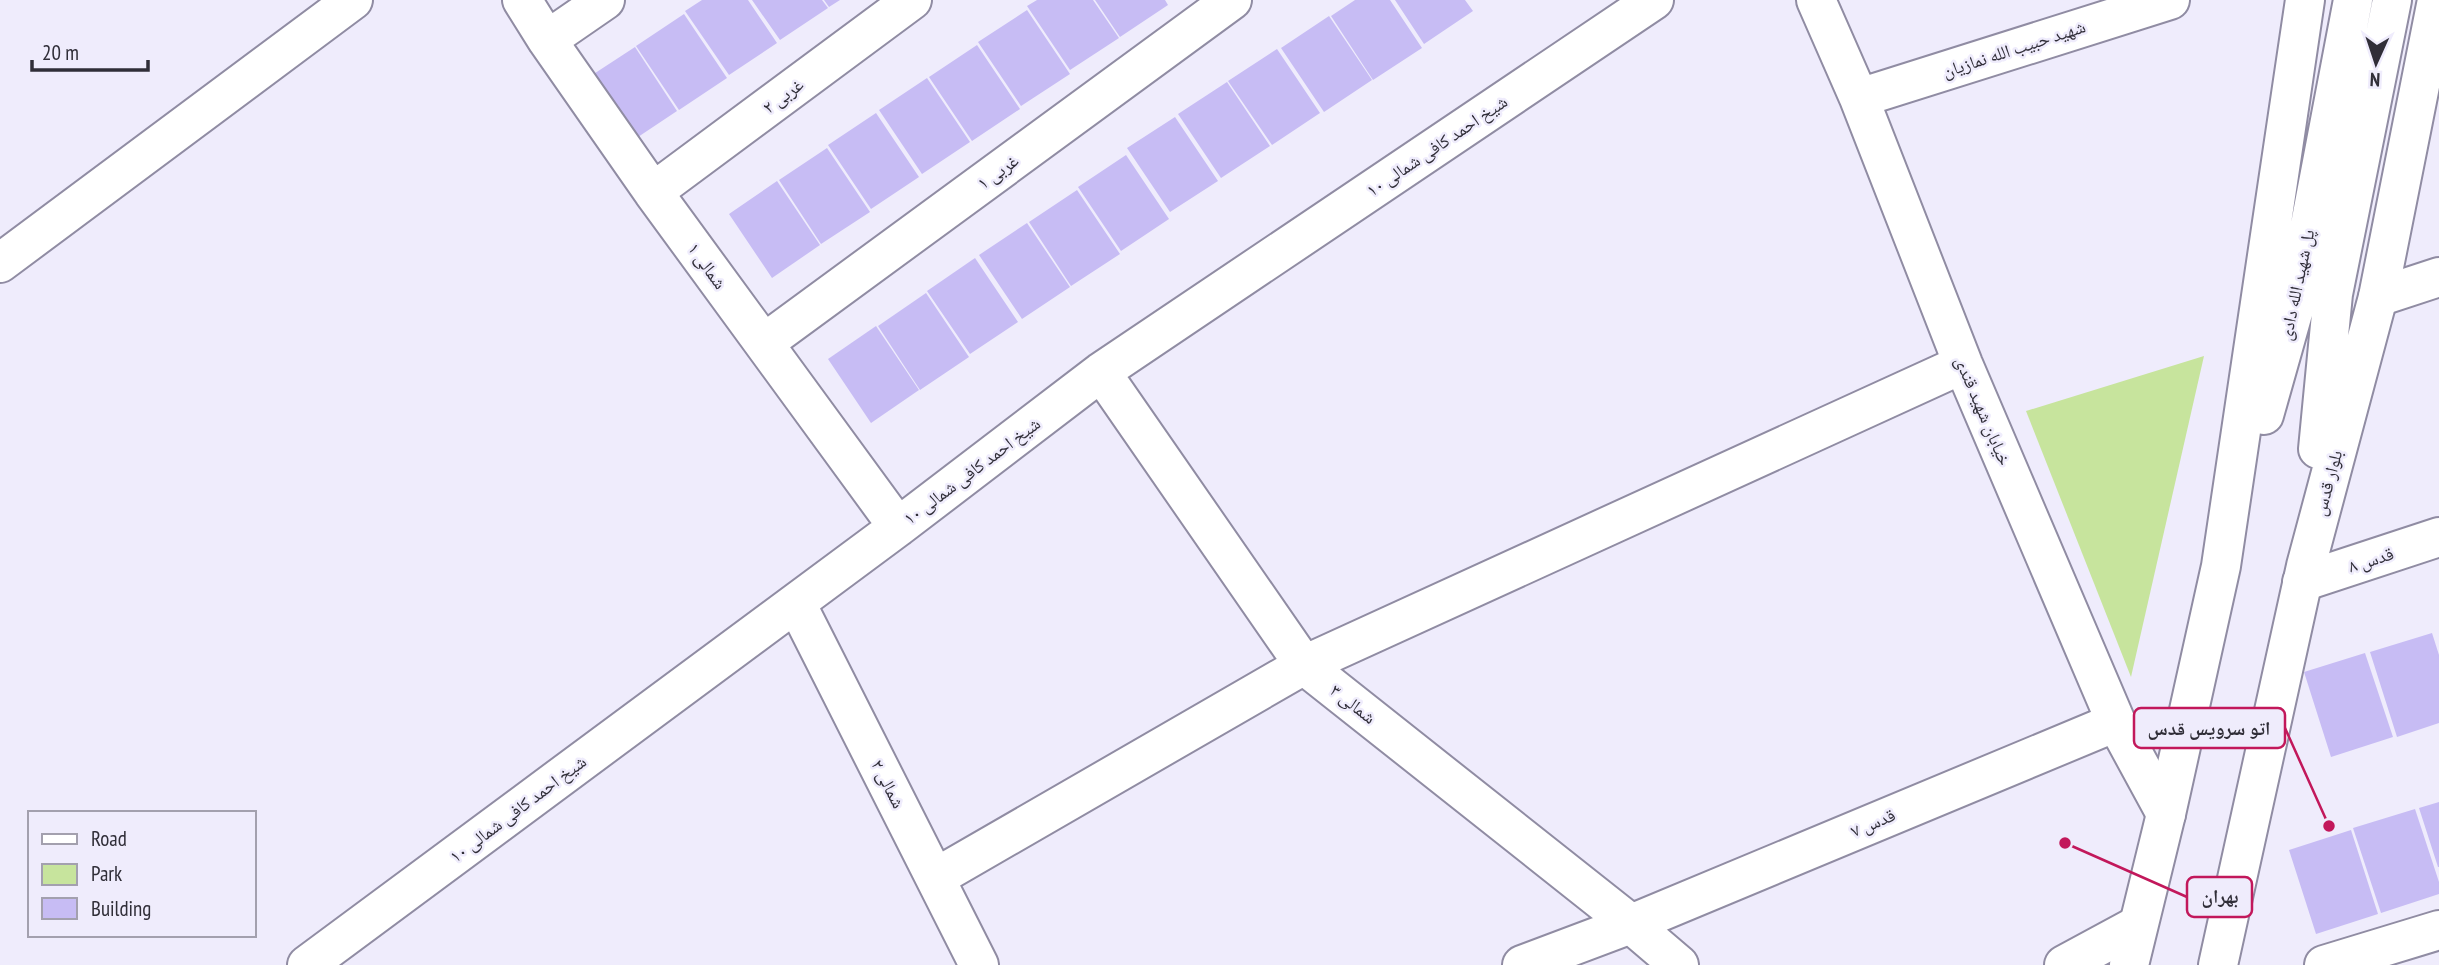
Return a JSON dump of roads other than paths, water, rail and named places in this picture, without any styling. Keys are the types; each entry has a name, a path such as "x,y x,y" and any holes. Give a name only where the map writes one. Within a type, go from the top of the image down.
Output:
{"street":[{"path":"0,263 353,0"},
{"name":"۱ شمالی","path":"522,0 653,192 898,527"},
{"path":"547,40 605,0"},
{"name":"۲ غربی","path":"653,192 912,0"},
{"name":"۱ غربی","path":"764,343 1231,0"},
{"name":"شیخ احمد کافی شمالی ۱۰","path":"307,965 898,527 1101,373 1654,0"},
{"name":"خیابان شهید قندی","path":"1816,0 1859,98 1963,364 2116,722 2166,814"},
{"name":"شهید حبیب الله نمازیان","path":"1859,98 2170,0"},
{"path":"2129,965 2166,814 2221,566 2305,0"},
{"name":"پل شهید الله دادی","path":"2221,566 2294,309 2353,0"},
{"name":"پل شهید الله دادی","path":"2304,574 2333,294 2392,0"},
{"name":"بلوار قدس","path":"2218,965 2304,574 2378,297 2437,0"},
{"path":"2378,297 2439,276"},
{"path":"935,878 1304,665 1963,364"},
{"name":"شمالی ۳","path":"1101,373 1304,665 1679,965"},
{"name":"قدس ۸","path":"2304,574 2439,537"},
{"name":"شمالی ۲","path":"796,603 979,965"},
{"name":"قدس ۷","path":"1522,965 1631,924 2116,722"},
{"path":"2064,965 2138,925"},
{"path":"2324,965 2439,930"}],"place":[{"name":"اتو سرویس قدس","path":"2329,826"},
{"name":"بهران","path":"2065,843"}]}
